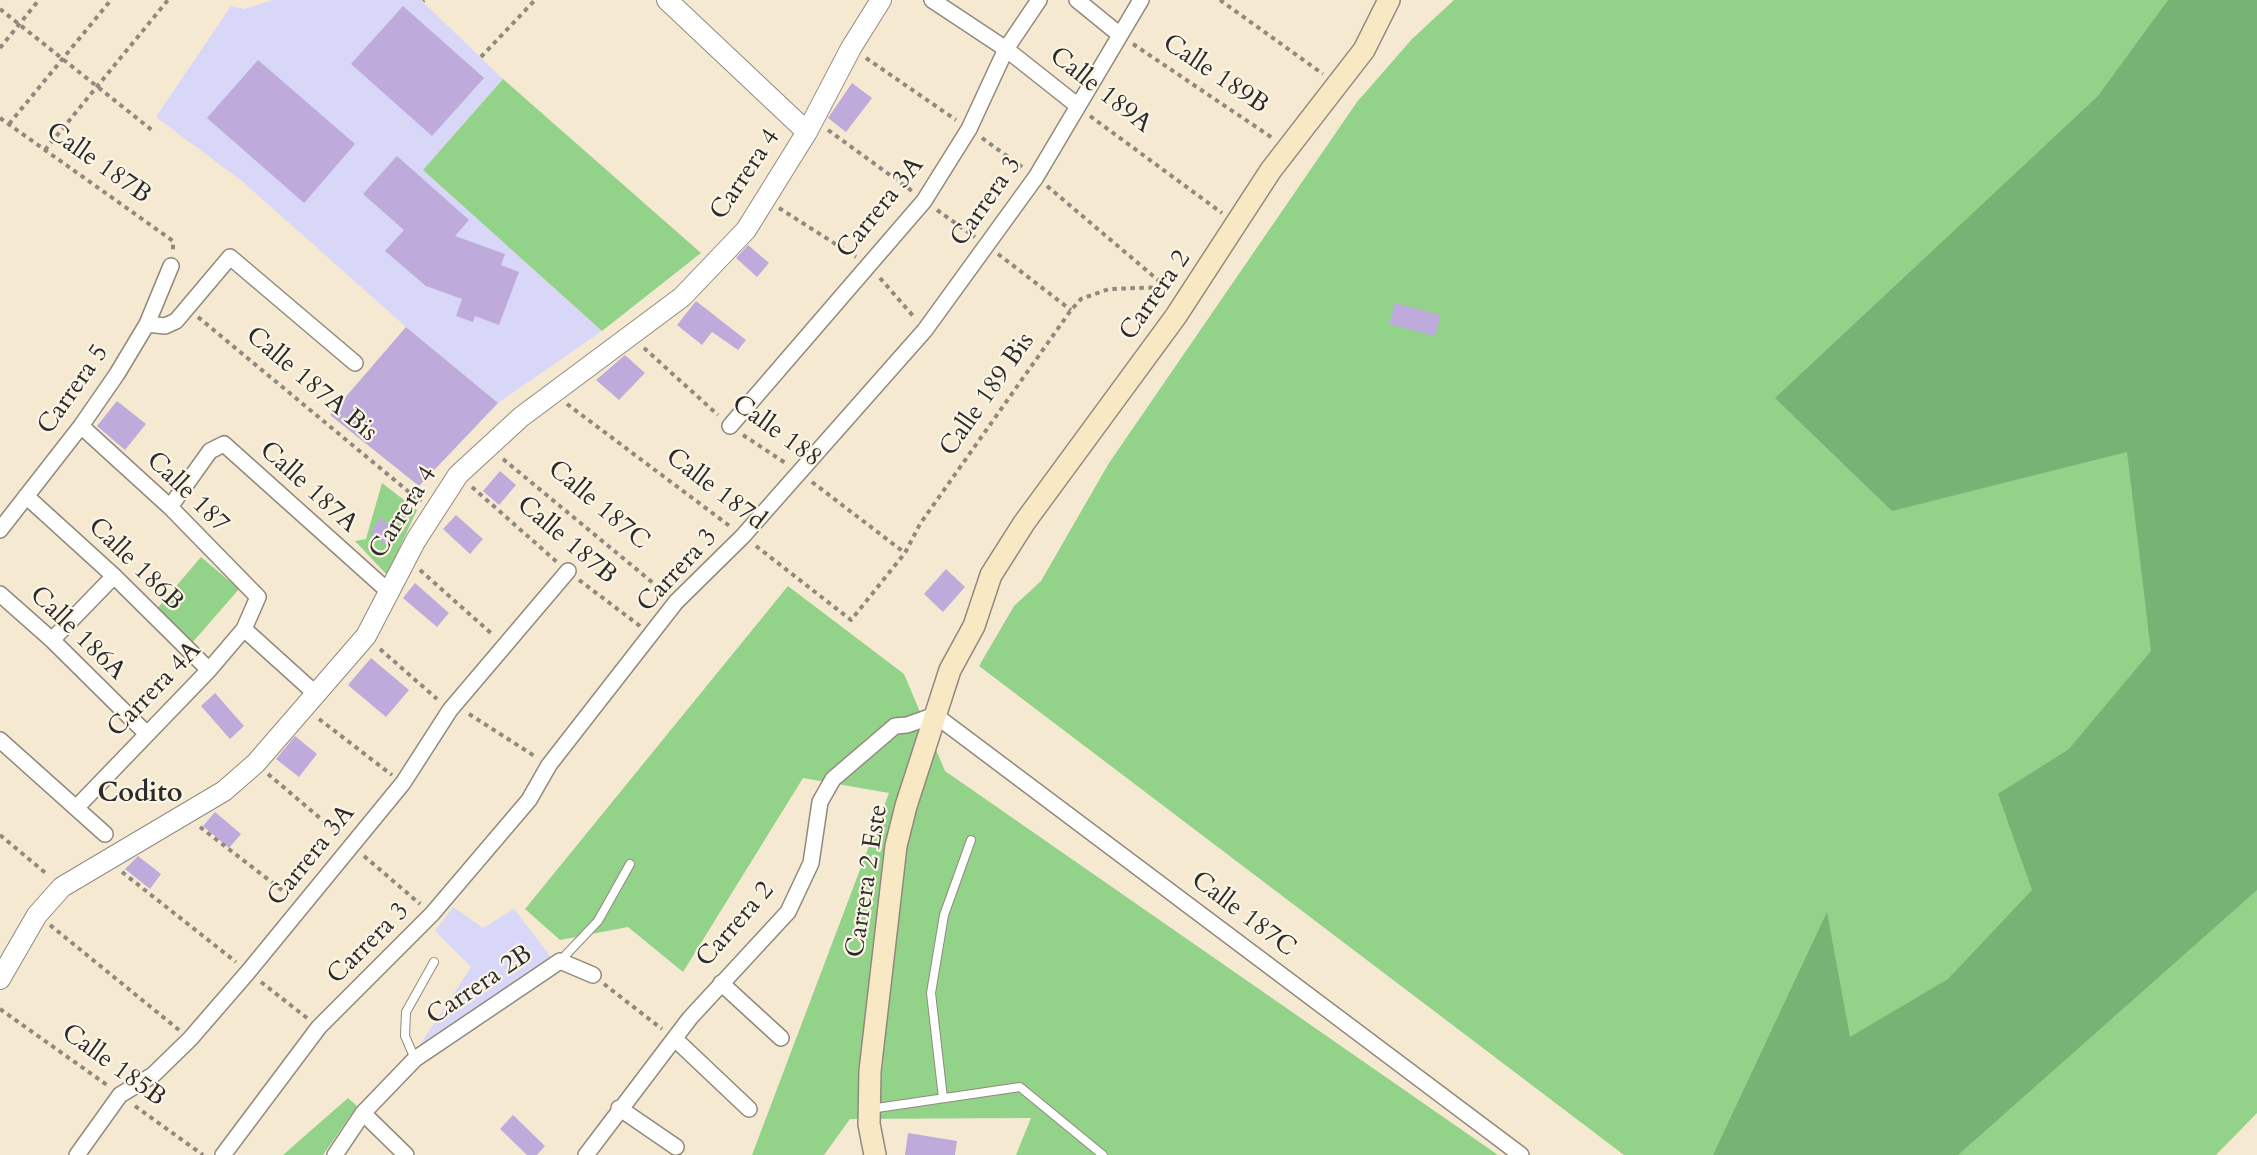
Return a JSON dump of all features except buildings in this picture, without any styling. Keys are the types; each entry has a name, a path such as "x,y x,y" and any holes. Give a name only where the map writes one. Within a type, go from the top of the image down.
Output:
{"main road":[{"name":"Carrera 2","path":"974,626 992,575 1024,524 1176,316 1287,148 1364,50 1389,0"},
{"name":"Carrera 2 Este","path":"873,1153 869,1110 870,1071 896,846 950,670 974,626"}],"street":[{"path":"667,0 810,125"},
{"name":"Carrera 4","path":"0,979 38,915 62,887 185,816 224,791 256,763 366,636 406,558 458,475 521,417 682,297 746,230 810,125 851,48 881,0"},
{"name":"Calle 189A","path":"932,0 1006,49 1078,106"},
{"name":"Carrera 3A","path":"730,426 924,201 969,129 1006,49 1039,0"},
{"path":"1077,0 1120,35"},
{"name":"Carrera 3","path":"223,1155 319,1027 432,914 529,800 549,765 676,602 743,536 925,330 1036,177 1141,0"},
{"path":"147,324 165,326 177,321 230,257 355,363"},
{"name":"Carrera 5","path":"0,530 81,426 117,374 147,324 171,266"},
{"name":"Calle 187","path":"81,426 170,507 258,597"},
{"name":"Calle 187A","path":"170,507 210,452 224,444 388,591"},
{"name":"Calle 186B","path":"26,496 114,576 209,669"},
{"name":"Carrera 3A","path":"77,1155 120,1095 153,1075 190,1039 248,972 350,844 403,783 452,708 568,572"},
{"path":"52,640 114,576"},
{"name":"Calle 186A","path":"0,594 52,640 147,734"},
{"name":"Carrera 4A","path":"76,808 209,669 244,628 258,597"},
{"path":"244,628 310,701"},
{"name":"Carrera 2","path":"586,1155 619,1108 721,983 788,912 812,863 820,802 833,779 894,726 907,725 935,715"},
{"name":"Calle 187C","path":"935,715 1521,1155"},
{"path":"0,740 105,834"},
{"name":"Carrera 2B","path":"335,1155 363,1113 415,1059 560,961 592,975"},
{"path":"721,983 781,1038"},
{"path":"675,1039 749,1109"},
{"path":"619,1108 676,1147"},
{"path":"363,1113 405,1155"}],"lane":[{"path":"943,1098 931,993 944,915 971,840"},
{"path":"560,961 598,921 630,864"},
{"path":"415,1059 405,1036 406,1012 434,962"},
{"path":"869,1110 1020,1087 1103,1155"}],"path":[{"path":"0,48 39,0"},
{"path":"9,124 111,0"},
{"path":"45,150 168,0"},
{"path":"481,57 535,0"},
{"path":"1220,0 1338,84"},
{"path":"0,9 153,131"},
{"name":"Calle 189B","path":"1120,35 1287,148"},
{"path":"851,48 1036,177 1167,287"},
{"name":"Calle 189A","path":"1078,106 1236,223"},
{"name":"Calle 187B","path":"0,118 173,241"},
{"path":"810,125 924,201 1071,310"},
{"name":"Calle 189 Bis","path":"851,621 905,553 920,524 1081,299 1109,289 1167,287 1177,283"},
{"name":"Calle 187A Bis","path":"184,314 198,317 433,512"},
{"name":"Calle 188","path":"630,336 730,426 798,472 905,553"},
{"name":"Calle 187d","path":"553,394 743,536 851,621"},
{"name":"Calle 187C","path":"489,447 676,602"},
{"name":"Calle 187B","path":"458,475 568,572 652,635"},
{"path":"406,558 505,646"},
{"path":"366,636 452,708 549,765"},
{"path":"310,701 403,783"},
{"path":"256,763 432,914"},
{"path":"185,816 302,906"},
{"path":"0,835 49,876"},
{"path":"107,860 319,1027"},
{"path":"38,915 190,1039"},
{"path":"592,975 675,1039"},
{"name":"Calle 185B","path":"0,1009 203,1155"}],"shaded area":[{"path":"273,0 421,0 503,79 423,170 602,331 498,403 406,327 243,182 156,117 231,6 244,9"},
{"path":"453,907 483,928 514,909 551,957 420,1045 471,967 435,931"}],"green space":[{"path":"1454,0 2257,0 2257,1113 2216,1155 1624,1155 979,666 1014,606 1041,581 1109,463 1357,102 1412,39"},
{"path":"2168,0 2257,0 2257,890 1958,1155 1713,1155 1827,912 1850,1037 1948,979 2032,890 1998,794 2069,749 2151,651 2127,452 1892,511 1775,398 2098,96"},
{"path":"503,79 701,253 602,331 423,170"},
{"path":"382,483 417,510 387,575 355,541 366,539"},
{"path":"201,557 239,589 192,643 155,611"},
{"path":"788,586 904,674 945,771 1498,1155 1016,1155 1031,1118 850,1119 824,1155 752,1155 889,793 803,778 683,972 628,927 560,940 525,909"},
{"path":"348,1098 357,1106 323,1155 283,1155"}],"district":[{"name":"Codito","path":"140,795"}]}
